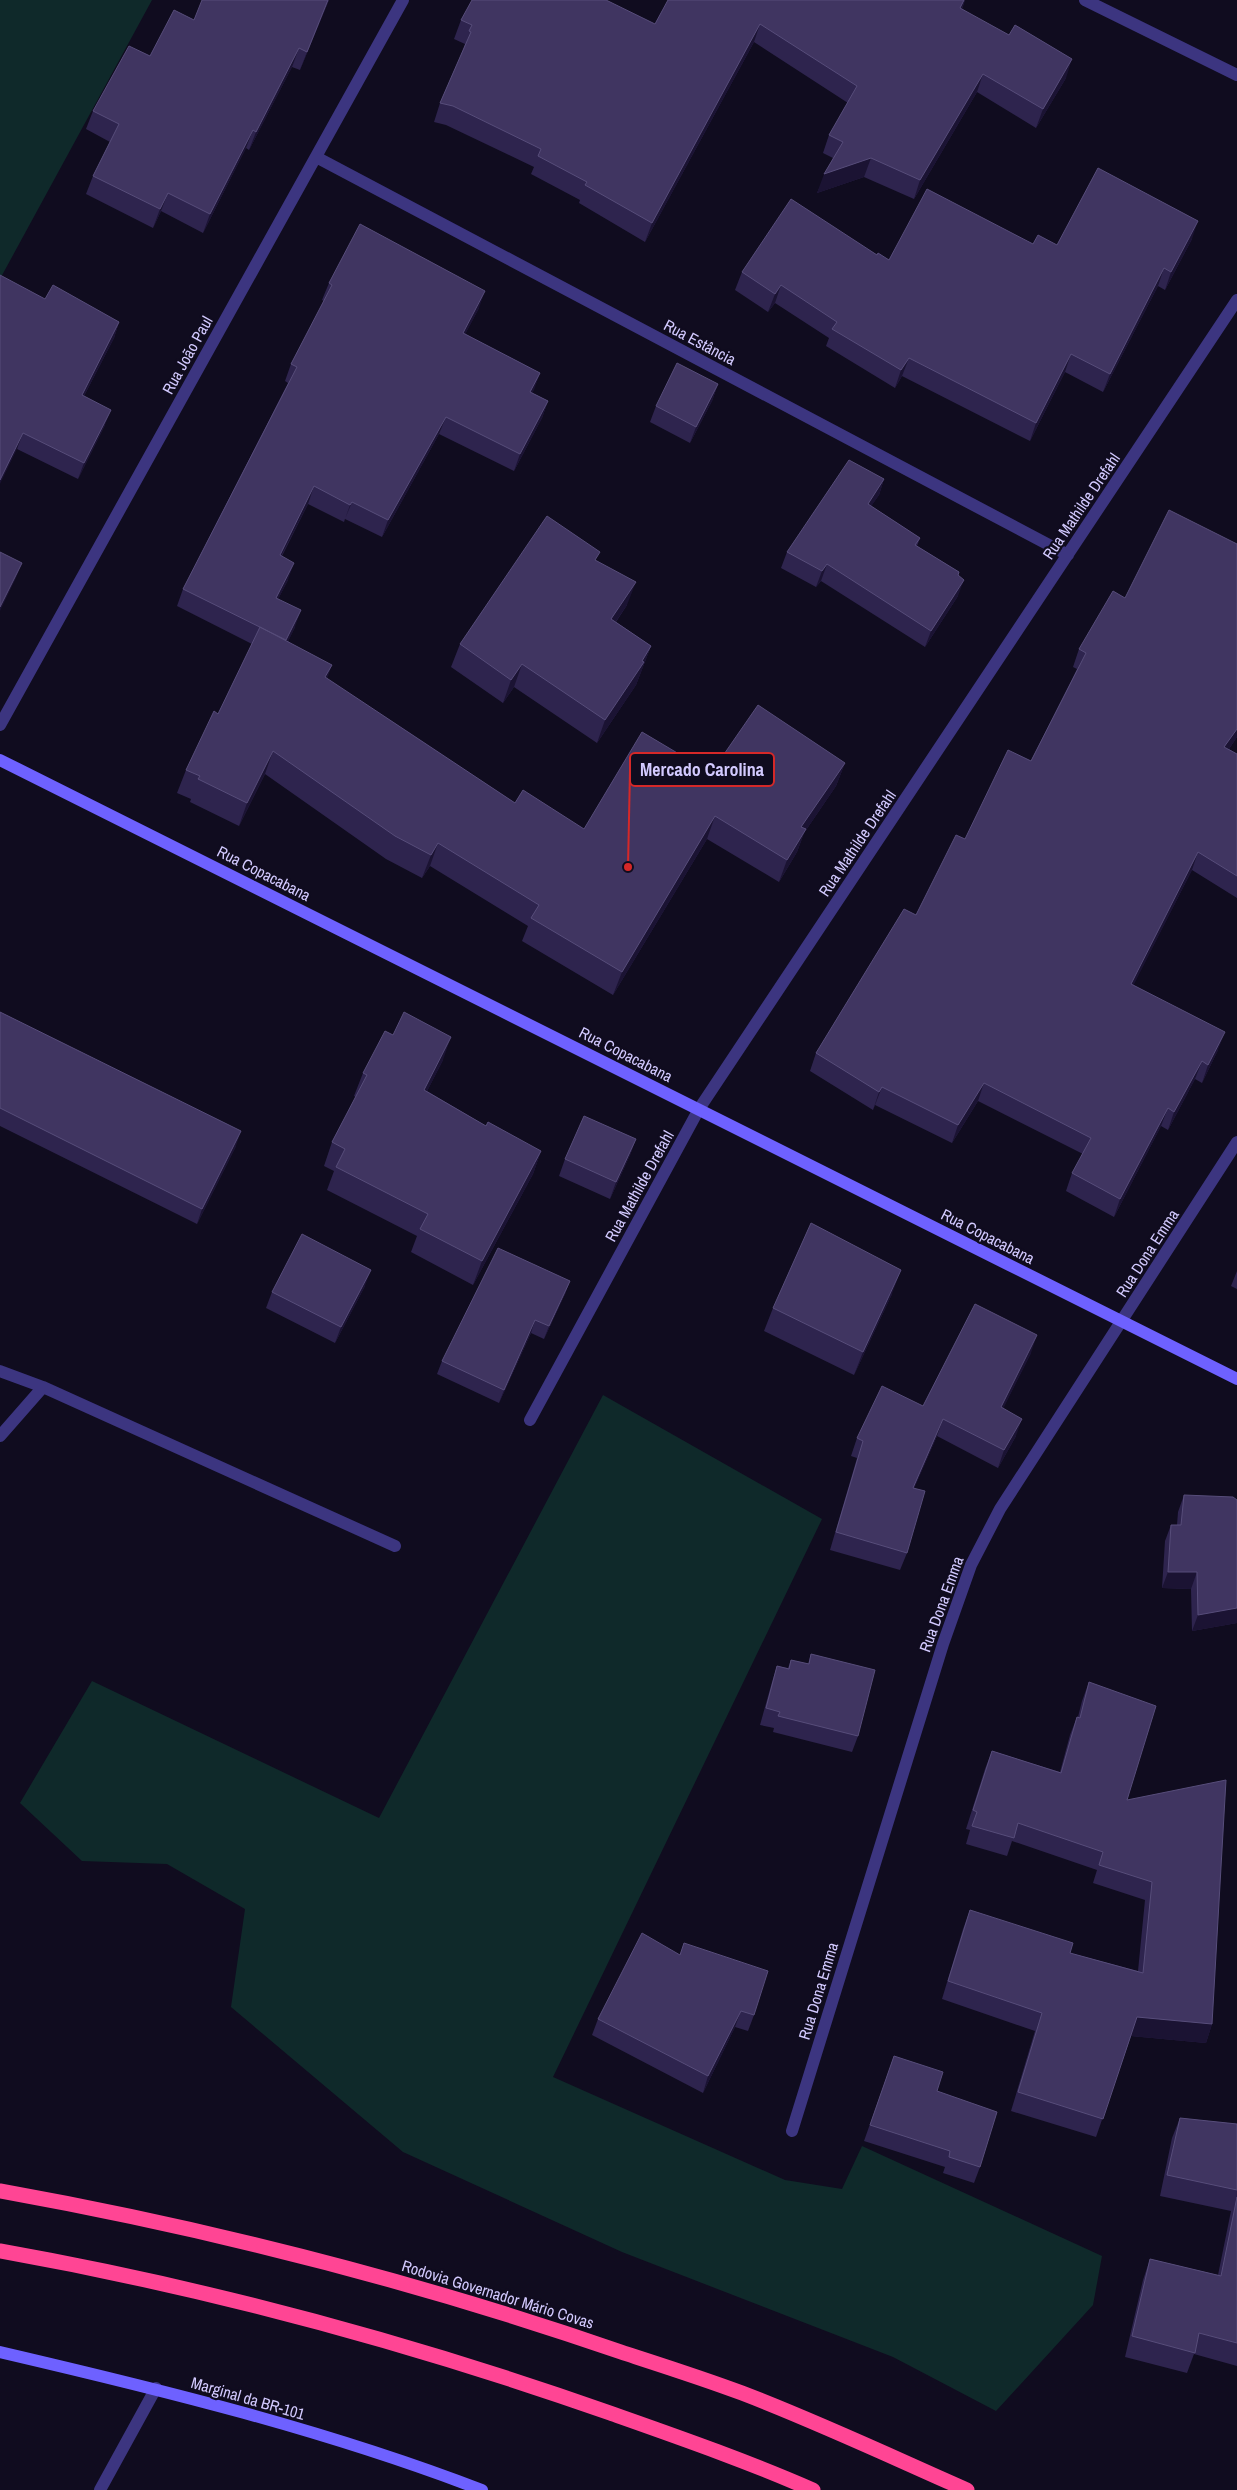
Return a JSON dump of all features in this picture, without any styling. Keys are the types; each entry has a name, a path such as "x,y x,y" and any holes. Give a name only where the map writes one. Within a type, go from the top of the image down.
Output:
{"highway":[{"name":"Rodovia Governador Mário Covas","path":"0,2191 78,2205 238,2240 418,2287 547,2326 741,2393 966,2490"},
{"path":"0,2251 177,2287 395,2342 536,2387 635,2422 813,2490"}],"main road":[{"name":"Rua Copacabana","path":"0,760 1237,1379"},
{"name":"Marginal da BR-101","path":"0,2352 156,2388 325,2437 482,2490"}],"street":[{"name":"Rua João Paul","path":"0,725 403,0"},
{"path":"1085,0 1237,75"},
{"name":"Rua Estância","path":"316,157 1068,555"},
{"name":"Rua Mathilde Drefahl","path":"530,1420 700,1109 1237,300"},
{"name":"Rua Dona Emma","path":"792,2131 943,1644 972,1565 1000,1509 1237,1142"},
{"path":"0,1371 43,1387 395,1546"},
{"path":"0,1436 43,1387"},
{"path":"100,2490 156,2388"}],"green space":[{"path":"0,0 152,0 0,279"},
{"path":"603,1395 822,1519 553,2077 785,2180 842,2189 862,2146 1102,2256 1093,2305 996,2411 893,2357 622,2252 403,2152 231,2007 245,1909 167,1864 82,1861 20,1803 92,1681 379,1818"}],"building":[{"path":"202,0 328,0 307,52 299,48 256,132 253,130 210,214 168,193 160,209 93,176 119,124 93,111 129,46 150,56 174,10 194,20"},
{"path":"472,0 606,0 655,24 668,0 964,0 960,8 1009,35 1015,25 1072,59 1043,109 983,74 920,180 871,158 824,174 843,142 829,135 857,86 760,24 652,223 585,185 587,182 538,156 541,149 453,106 440,103 471,32 469,31 472,25 461,20"},
{"path":"1098,168 1198,221 1171,272 1164,268 1110,374 1071,354 1036,423 909,358 901,370 832,329 837,322 781,285 775,294 742,272 791,199 877,255 878,253 889,260 927,189 1033,244 1038,235 1057,245"},
{"path":"360,224 485,291 463,333 540,373 530,392 548,401 520,454 446,417 388,520 352,502 350,505 314,486 280,555 294,563 276,598 301,610 286,640 183,589 297,367 291,364 332,285 329,283"},
{"path":"0,275 45,299 53,285 119,322 82,395 111,410 84,463 23,433 0,480"},
{"path":"677,363 718,384 696,427 656,406"},
{"path":"849,460 884,479 868,504 920,538 915,545 959,572 958,575 964,580 931,631 827,564 822,571 787,552"},
{"path":"1169,510 1237,544 1237,729 1224,747 1237,754 1237,876 1198,852 1131,984 1225,1032 1208,1065 1202,1061 1174,1112 1168,1108 1120,1199 1072,1173 1091,1138 984,1083 958,1125 882,1087 879,1092 816,1053 904,909 916,915 956,835 965,839 1008,750 1031,761 1086,653 1079,649 1113,591 1125,598"},
{"path":"547,516 600,552 595,560 636,582 611,619 651,646 642,661 644,662 605,720 522,664 511,680 460,644"},
{"path":"0,552 22,563 0,607"},
{"path":"260,627 332,665 325,677 515,803 523,790 584,829 642,732 711,773 758,705 845,763 801,827 806,829 787,860 715,816 622,972 531,918 539,905 438,843 431,855 395,836 273,751 247,803 198,779 200,776 186,770 214,711 218,714"},
{"path":"0,1012 241,1131 202,1209 0,1108"},
{"path":"404,1012 451,1037 424,1090 486,1126 488,1122 541,1151 482,1261 420,1229 428,1214 336,1167 345,1149 332,1142 367,1075 363,1073 385,1031 393,1035"},
{"path":"584,1116 636,1139 616,1182 565,1159"},
{"path":"811,1223 901,1270 863,1352 773,1308"},
{"path":"302,1234 371,1270 341,1327 272,1292"},
{"path":"498,1248 570,1281 549,1326 535,1320 504,1390 442,1361"},
{"path":"975,1304 1037,1335 1001,1407 1022,1419 1004,1450 943,1419 913,1488 925,1491 907,1553 836,1532 863,1441 857,1438 882,1386 923,1406"},
{"path":"1184,1495 1233,1497 1237,1500 1237,1608 1198,1615 1197,1572 1168,1572 1171,1525 1181,1525"},
{"path":"811,1654 875,1670 858,1736 778,1716 780,1712 766,1708 777,1666 789,1669 791,1660 809,1664"},
{"path":"1089,1682 1156,1706 1127,1800 1226,1780 1212,2024 1137,2017 1103,2119 1018,2092 1042,2013 948,1981 970,1910 1073,1943 1070,1953 1143,1973 1152,1882 1099,1865 1103,1852 1018,1823 1014,1838 972,1826 977,1812 973,1810 992,1751 1061,1773 1077,1717 1080,1718"},
{"path":"642,1933 680,1955 684,1943 768,1971 754,2015 741,2011 708,2076 598,2019"},
{"path":"894,2056 943,2072 937,2091 997,2112 980,2167 949,2157 950,2151 870,2125"},
{"path":"1180,2118 1237,2124 1237,2190 1167,2175"},
{"path":"1237,2197 1237,2343 1199,2333 1195,2353 1132,2336 1150,2259 1221,2276"}],"place":[{"name":"Mercado Carolina","path":"628,867"}]}
